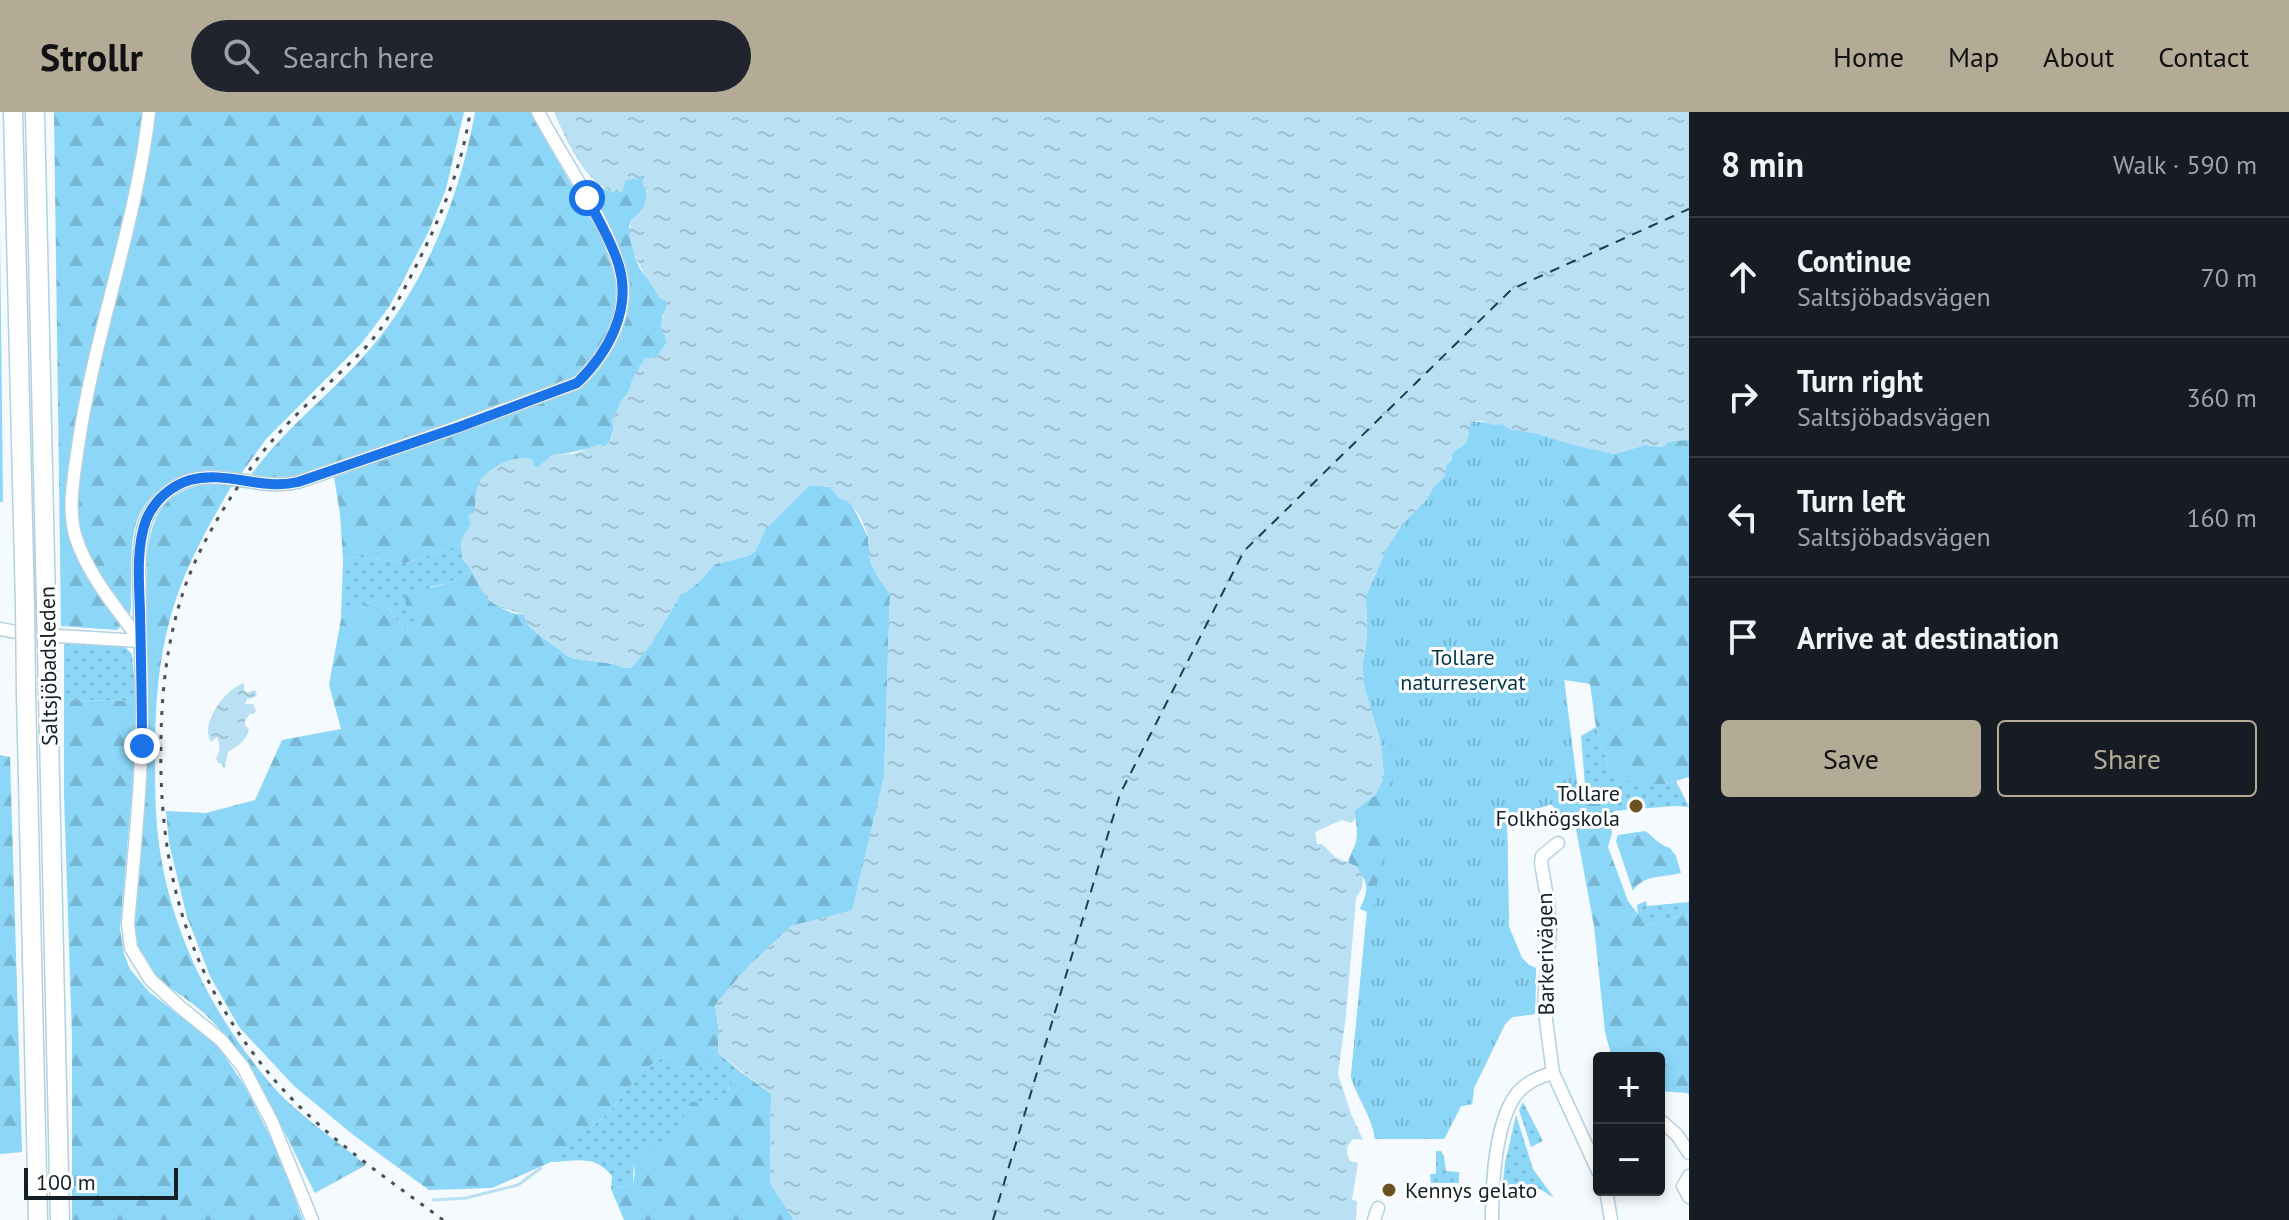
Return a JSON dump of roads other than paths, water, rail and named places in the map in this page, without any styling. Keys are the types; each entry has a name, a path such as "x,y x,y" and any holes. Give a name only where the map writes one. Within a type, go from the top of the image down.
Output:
{"highway":[{"name":"Saltsjöbadsleden","path":"13,112 38,1220"},
{"name":"Saltsjöbadsleden","path":"35,112 60,1220"}],"street":[{"path":"140,641 92,574 76,536 73,480 84,406 138,185 149,112"},
{"path":"312,1220 272,1122 243,1067 221,1040 150,979 131,948 128,924 142,746 139,577 143,529 152,507 177,486 200,478 219,477 273,486 310,479 577,383 597,362 620,317 623,292 619,265 587,198 538,112"},
{"path":"0,629 27,634 140,641"},
{"name":"Barkerivägen","path":"1558,843 1542,856 1541,863 1550,929 1544,1005 1553,1073 1593,1151"},
{"path":"1492,1220 1494,1173 1507,1112 1523,1088 1553,1073"},
{"path":"1665,1124 1689,1153"},
{"path":"1689,1176 1683,1186 1689,1197"},
{"path":"1607,1196 1611,1220"}],"water":[{"path":"554,112 1689,112 1689,440 1668,442 1663,447 1645,445 1614,454 1510,429 1502,424 1471,421 1467,440 1453,452 1444,476 1403,523 1387,548 1366,596 1367,639 1363,671 1365,690 1382,747 1384,777 1375,795 1354,811 1355,819 1351,823 1342,820 1315,832 1317,844 1322,844 1335,857 1356,866 1363,876 1362,888 1356,898 1338,1074 1363,1140 1353,1139 1347,1149 1350,1161 1358,1163 1352,1200 1357,1201 1356,1220 794,1220 770,1183 771,1094 718,1053 715,1005 747,968 791,926 852,910 884,777 890,594 872,565 867,533 857,512 830,487 810,485 766,529 755,552 715,564 699,582 680,596 651,644 632,667 571,658 528,625 524,615 499,606 485,596 461,550 462,539 471,523 468,518 475,511 476,490 481,479 498,465 512,460 527,458 539,467 552,455 573,454 600,444 605,447 613,435 612,421 622,398 629,392 632,379 645,358 657,357 667,342 660,326 666,301 660,299 643,271 630,240 632,219 642,211 648,191 642,185 643,178 626,180 622,192 599,184 580,162"},
{"path":"244,683 247,693 255,690 257,694 247,699 245,704 253,704 256,711 245,720 248,733 241,743 228,752 224,770 216,759 220,748 217,737 211,742 208,735 211,717 222,699"}],"waterway":[{"path":"433,1200 466,1198 518,1185 541,1168"}],"railway":[{"path":"443,1220 353,1153 291,1098 242,1038 218,999 198,959 172,875 161,785 161,737 165,675 172,635 182,595 203,546 227,503 267,447 364,349 391,312 423,253 448,194 470,112"}],"place":[{"name":"Tollare Folkhögskola","path":"1636,806"},
{"name":"Kennys gelato","path":"1389,1190"}],"park label":[{"name":"Tollare naturreservat","path":"1463,670"}]}
